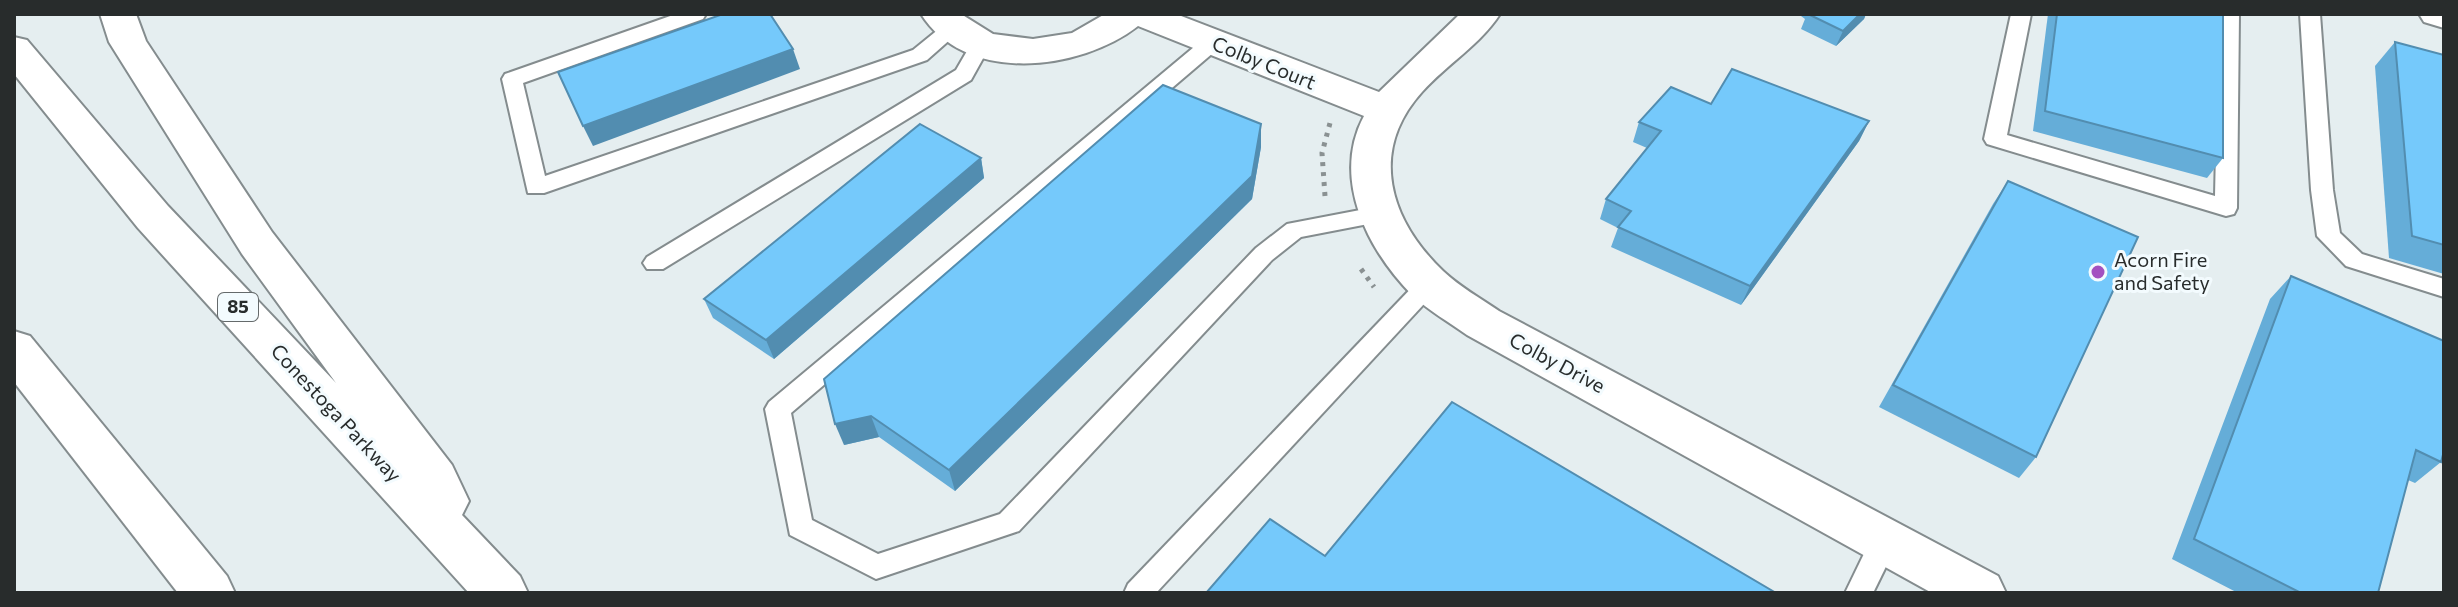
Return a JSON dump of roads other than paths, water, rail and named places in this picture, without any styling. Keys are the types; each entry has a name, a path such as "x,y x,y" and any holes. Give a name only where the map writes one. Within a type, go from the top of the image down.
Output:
{"main road":[{"path":"118,14 128,42 257,243 435,480 486,575"},
{"path":"957,29 1021,51 1060,49 1092,39 1129,14"},
{"name":"Colby Court","path":"1142,14 1386,110"},
{"name":"Colby Drive","path":"1482,14 1428,64 1386,110 1369,148 1371,192 1396,246 1429,284 1483,323 1980,593"},
{"path":"2437,14 2444,16"},
{"name":"Conestoga Parkway","path":"14,49 153,217 486,575"},
{"path":"14,349 209,593"}],"lane":[{"path":"655,263 964,75 957,29 920,55 536,187 512,79 696,14"},
{"path":"2021,14 1995,139 2226,208 2229,14"},
{"path":"2310,14 2322,190 2329,236 2354,260 2444,288"},
{"path":"1213,42 778,409 800,527 876,567 1009,523 1264,254 1295,230 1381,214"},
{"path":"1138,593 1429,284"},
{"path":"1859,593 1885,540"}],"place":[{"name":"Acorn Fire and Safety","path":"2098,272"}]}
